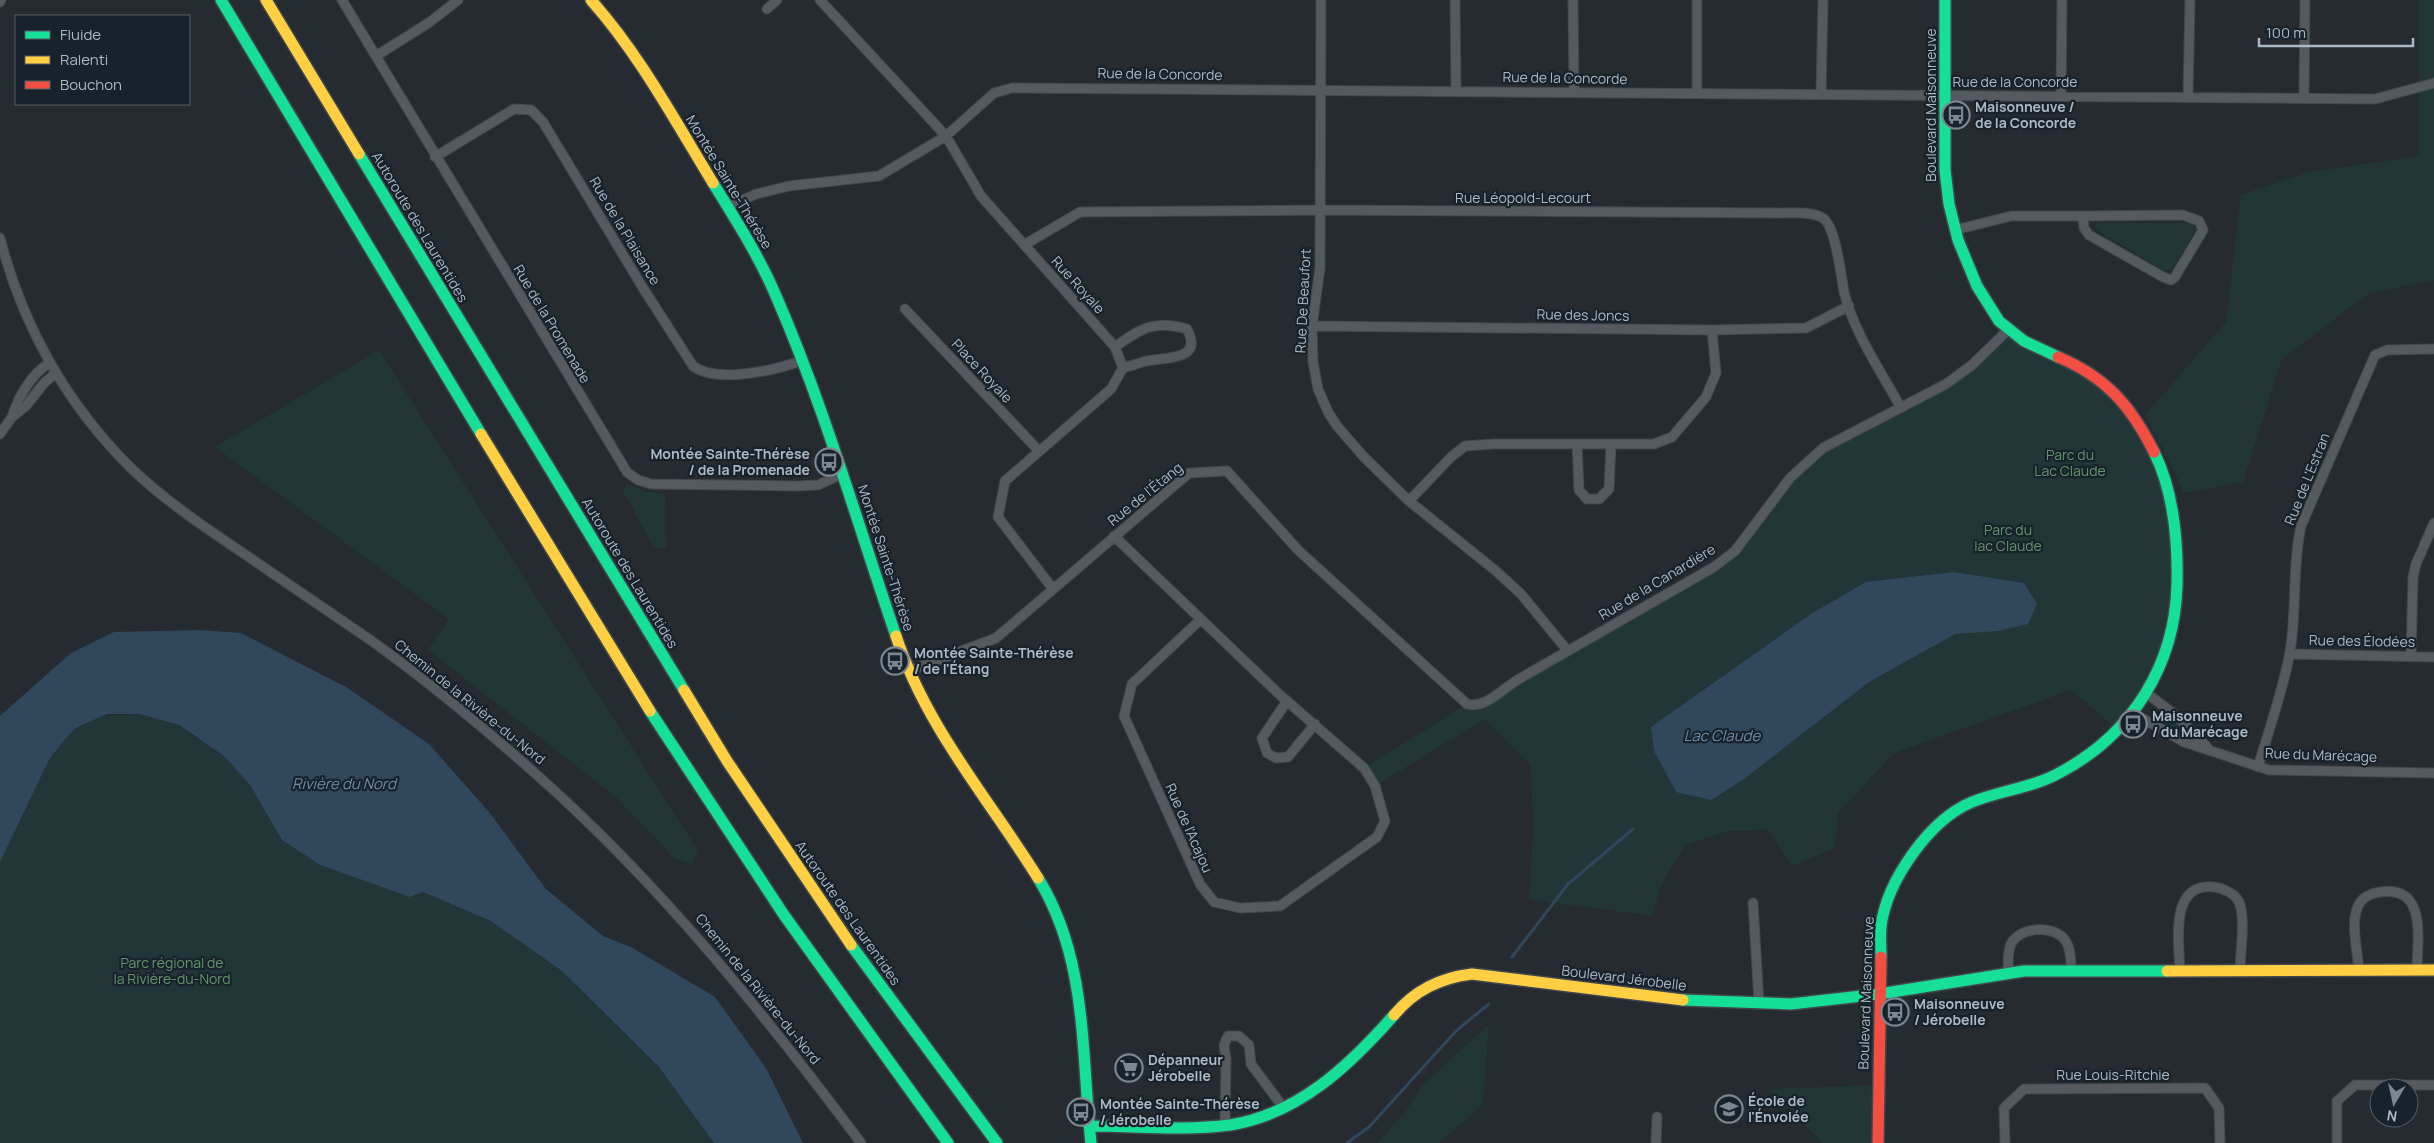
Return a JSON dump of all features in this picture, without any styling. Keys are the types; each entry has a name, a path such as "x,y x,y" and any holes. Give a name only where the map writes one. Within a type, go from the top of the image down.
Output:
{"main road":[{"path":"221,0 582,600 692,776 832,985 948,1143"},
{"name":"Autoroute des Laurentides","path":"266,0 727,761 849,942 997,1143"},
{"name":"Montée Sainte-Thérèse","path":"590,0 612,24 634,55 761,264 803,360 909,671 933,722 1037,876 1062,925 1073,961 1079,992 1090,1143"},
{"name":"Boulevard Maisonneuve","path":"1878,1143 1881,926 1887,900 1898,877 1934,830 1951,814 1973,801 2030,786 2071,768 2102,746 2131,712 2158,673 2168,648 2174,616 2176,539 2172,506 2162,474 2136,419 2104,384 2077,366 2007,331 1983,296 1964,255 1955,230 1946,187 1946,0"},
{"name":"Boulevard Jérobelle","path":"1089,1126 1193,1127 1225,1124 1264,1116 1319,1088 1338,1072 1407,1000 1420,990 1456,976 1472,974 1691,1002 1791,1004 1880,994 2024,971 2434,970"}],"street":[{"name":"Rue de la Promenade","path":"342,0 621,464 630,475 651,484 804,486 823,484 842,474"},
{"path":"376,56 434,19 458,0"},
{"path":"767,9 777,0"},
{"name":"Rue Royale","path":"820,0 946,136 981,196 1115,348 1124,368"},
{"name":"Rue De Beaufort","path":"1321,0 1320,268 1312,326 1313,362 1316,380 1328,412 1364,457 1409,501 1502,576 1532,606 1568,650"},
{"path":"1455,0 1456,91"},
{"path":"1573,0 1574,92"},
{"path":"1697,93 1698,0"},
{"path":"1821,95 1822,0"},
{"path":"2061,96 2062,0"},
{"path":"2188,98 2190,0"},
{"path":"2304,99 2305,0"},
{"name":"Rue de la Concorde","path":"727,207 756,194 789,186 879,176 946,136 994,92 1012,88 2375,99 2434,83"},
{"name":"Rue de la Plaisance","path":"435,157 514,109 531,110 543,122 643,288 693,366 711,372 737,374 767,370 803,360"},
{"name":"Rue Léopold-Lecourt","path":"1024,245 1080,212 1321,210 1779,213 1811,215 1824,219 1832,230 1855,325 1901,408"},
{"path":"1955,230 2011,216 2183,215 2200,220 2203,230 2202,236 2175,277 2167,279 2089,235 2084,228 2083,216"},
{"name":"Chemin de la Rivière-du-Nord","path":"0,238 19,299 49,363 114,449 160,494 409,668 479,724 576,811 656,890 718,960 767,1019 861,1143"},
{"name":"Rue des Joncs","path":"1312,326 1712,330 1806,328 1849,306"},
{"name":"Place Royale","path":"905,309 1039,451"},
{"path":"1053,589 998,517 1005,481 1111,389 1124,368 1146,361 1182,356 1191,347 1192,338 1187,329 1173,324 1142,328 1115,348"},
{"path":"1409,501 1451,457 1465,446 1654,444 1672,437 1706,396 1716,373 1712,330"},
{"name":"Rue de la Canardière","path":"1467,704 1482,704 1504,688 1568,650 1714,567 1735,551 1790,478 1823,448 1946,384 1972,365 2007,331"},
{"name":"Rue de L'Estran","path":"2258,767 2289,654 2294,620 2297,548 2301,526 2376,353 2382,351 2434,349"},
{"path":"12,417 18,399 26,387 38,372 49,363"},
{"path":"0,434 12,417 26,406 44,382 56,373"},
{"path":"1577,444 1578,490 1587,499 1592,500 1599,499 1608,489 1611,444"},
{"name":"Rue de l'Étang","path":"909,671 996,638 1189,472 1227,471 1298,550 1467,704"},
{"path":"2411,656 2413,577 2416,564 2434,522"},
{"name":"Rue de l'Acajou","path":"1114,536 1200,620 1364,768 1375,786 1385,821 1377,838 1280,906 1240,908 1214,902 1200,884 1124,716 1132,684 1200,620"},
{"name":"Rue des Élodées","path":"2289,654 2434,657"},
{"name":"Rue du Marécage","path":"2145,692 2178,717 2209,749"},
{"path":"1288,701 1262,738 1266,753 1276,758 1288,758 1314,724"},
{"name":"Rue du Marécage","path":"2131,712 2184,742 2270,770 2434,773"},
{"path":"2180,971 2180,909 2184,899 2192,890 2208,886 2224,888 2238,901 2241,918 2240,971"},
{"path":"2359,971 2356,926 2358,906 2367,896 2386,891 2403,894 2414,906 2418,920 2417,970"},
{"path":"1753,903 1759,1003"},
{"path":"2008,974 2009,950 2016,937 2028,931 2043,930 2057,934 2064,939 2070,952 2071,971"},
{"path":"1225,1124 1226,1058 1224,1045 1228,1036 1239,1036 1249,1045 1251,1064 1283,1107"},
{"path":"2337,1143 2338,1101 2355,1085 2434,1085"},
{"name":"Rue Louis-Ritchie","path":"2005,1143 2004,1108 2024,1090 2205,1088 2219,1108 2220,1143"},
{"path":"1656,1117 1656,1143"}],"green space":[{"path":"2418,0 2434,0 2434,280 2369,293 2282,359 2243,482 2183,493 2175,473 2145,415 2226,322 2241,195 2309,172 2419,156"},
{"path":"2098,223 2188,223 2193,225 2195,231 2172,269 2165,271 2097,230 2095,225"},
{"name":"Parc du lac Claude","path":"2007,331 2104,384 2150,446 2176,539 2168,648 2117,729 2071,690 1894,753 1838,813 1835,848 1792,866 1769,830 1729,831 1685,845 1661,886 1652,916 1529,899 1533,833 1531,766 1485,719 1375,786 1364,768 1467,704 1474,705 1735,551 1790,478 1823,448 1946,384"},
{"path":"379,350 698,851 692,865 674,858 616,797 428,650 449,619 215,447"},
{"path":"627,484 643,491 665,494 666,548 654,548 623,491"},
{"path":"2156,709 2177,724 2189,737 2187,738 2156,720 2152,714"},
{"name":"Parc régional de la Rivière-du-Nord","path":"139,714 178,725 224,756 250,785 282,840 320,865 410,897 423,892 491,921 562,971 656,1064 714,1143 0,1143 0,862 50,758 74,729 104,716"},
{"path":"1489,1024 1483,1104 1439,1143 1377,1143 1406,1111 1422,1086"},
{"path":"1878,1085 1878,1143 1823,1143 1768,1089"}],"water":[{"name":"Lac Claude","path":"1954,572 2024,583 2037,604 2028,624 1998,631 1955,634 1869,682 1744,779 1711,800 1676,792 1654,751 1651,727 1811,614 1866,582"},
{"name":"Rivière du Nord","path":"200,630 241,633 346,687 429,744 489,812 546,889 603,936 631,947 715,997 766,1068 803,1143 714,1143 658,1066 562,971 491,921 423,892 410,897 320,865 282,840 250,785 224,756 179,725 139,714 107,714 74,729 50,758 0,862 0,716 71,653 114,632"}],"waterway":[{"path":"1512,957 1568,884 1633,829"},
{"path":"1347,1143 1369,1127 1456,1031 1489,1004"}],"traffic: fast":[{"path":"221,0 481,434"},
{"path":"1945,0 1945,170 1949,204 1958,240 1977,286 1999,321 2024,341 2058,357"},
{"path":"359,154 684,690"},
{"path":"713,183 747,238 762,267 776,296 810,380 896,636"},
{"path":"1881,957 1881,926 1892,890 1913,854 1940,823 1972,802 2039,782 2061,772 2109,738 2145,694 2158,669 2168,643 2177,585 2177,551 2173,517 2166,483 2154,452"},
{"path":"650,711 784,915 948,1143"},
{"path":"1038,878 1054,909 1066,941 1074,973 1080,1007 1091,1143"},
{"path":"851,945 997,1143"},
{"path":"1683,1000 1791,1004 1879,994 2024,971 2167,971"},
{"path":"1089,1126 1195,1128 1230,1125 1255,1119 1301,1099 1321,1085 1360,1052 1394,1015"}],"traffic: slow":[{"path":"266,0 359,154"},
{"path":"591,0 609,21 641,66 713,183"},
{"path":"481,434 650,711"},
{"path":"896,636 924,701 941,731 1038,878"},
{"path":"684,690 727,761 851,945"},
{"path":"2167,971 2434,970"},
{"path":"1394,1015 1419,992 1439,982 1472,974 1683,1000"}],"traffic: jam":[{"path":"2058,357 2090,374 2115,395 2136,421 2154,452"},
{"path":"1878,1143 1881,957"}],"place":[{"name":"Maisonneuve / de la Concorde","path":"1956,115"},
{"name":"Montée Sainte-Thérèse / de la Promenade","path":"829,462"},
{"name":"Montée Sainte-Thérèse / de l'Étang","path":"895,661"},
{"name":"Maisonneuve / du Marécage","path":"2133,724"},
{"name":"Maisonneuve / Jérobelle","path":"1895,1012"},
{"name":"Dépanneur Jérobelle","path":"1129,1068"},
{"name":"École de l'Énvolée","path":"1729,1109"},
{"name":"Montée Sainte-Thérèse / Jérobelle","path":"1081,1112"}],"park label":[{"name":"Parc du Lac Claude","path":"2070,464"}]}
